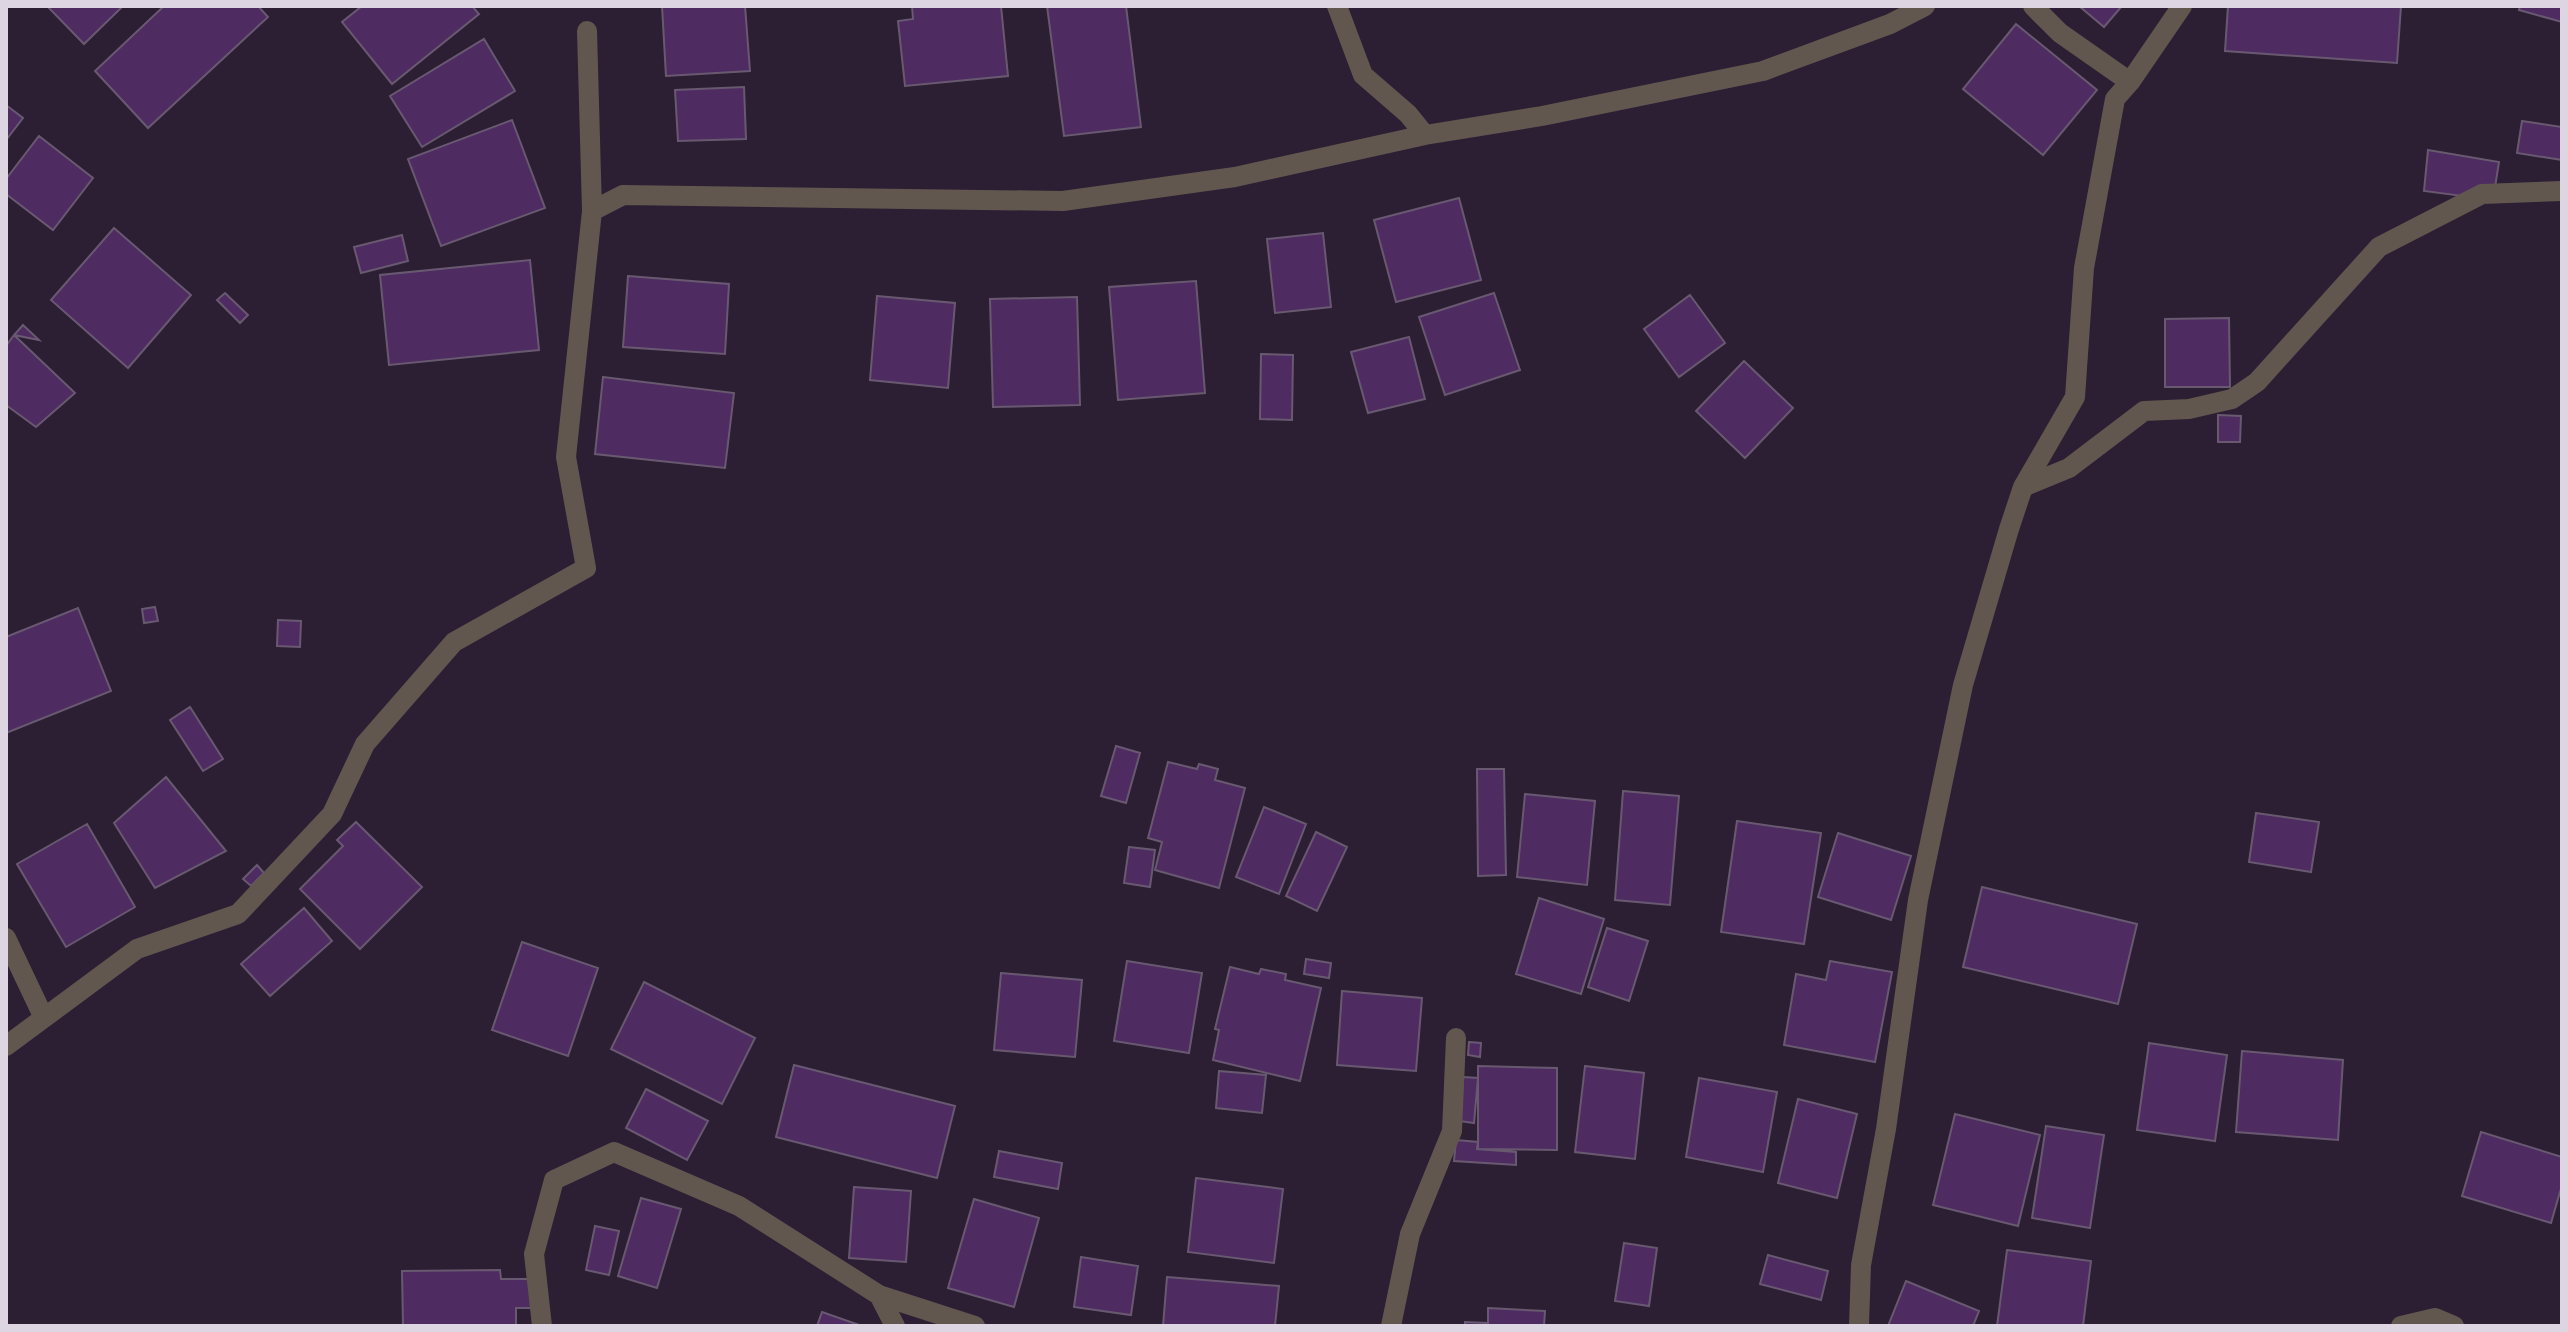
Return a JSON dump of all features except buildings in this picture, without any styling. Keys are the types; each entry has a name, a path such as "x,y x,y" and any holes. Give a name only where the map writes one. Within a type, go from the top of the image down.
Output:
{"street":[{"path":"1337,6 1363,75 1408,114 1425,135"},
{"path":"592,211 623,195 1063,201 1235,177 1425,135 1542,116 1763,71 1890,24 1925,6"},
{"path":"2033,6 2060,33 2130,82"},
{"path":"1859,1326 1861,1265 1886,1129 1918,900 1963,685 2023,487 2075,397 2084,268 2115,99 2182,6"},
{"path":"6,1046 137,949 238,914 332,814 365,744 454,642 586,568 566,457 592,211 587,31"},
{"path":"2023,487 2069,468 2144,411 2189,409 2232,399 2257,382 2379,247 2482,194 2562,191"},
{"path":"6,938 44,1018"},
{"path":"1391,1326 1410,1234 1452,1131 1456,1038"},
{"path":"542,1326 534,1254 554,1180 614,1152 739,1206 879,1295 975,1326"},
{"path":"879,1295 895,1326"},
{"path":"2401,1326 2435,1318 2454,1326"}]}
